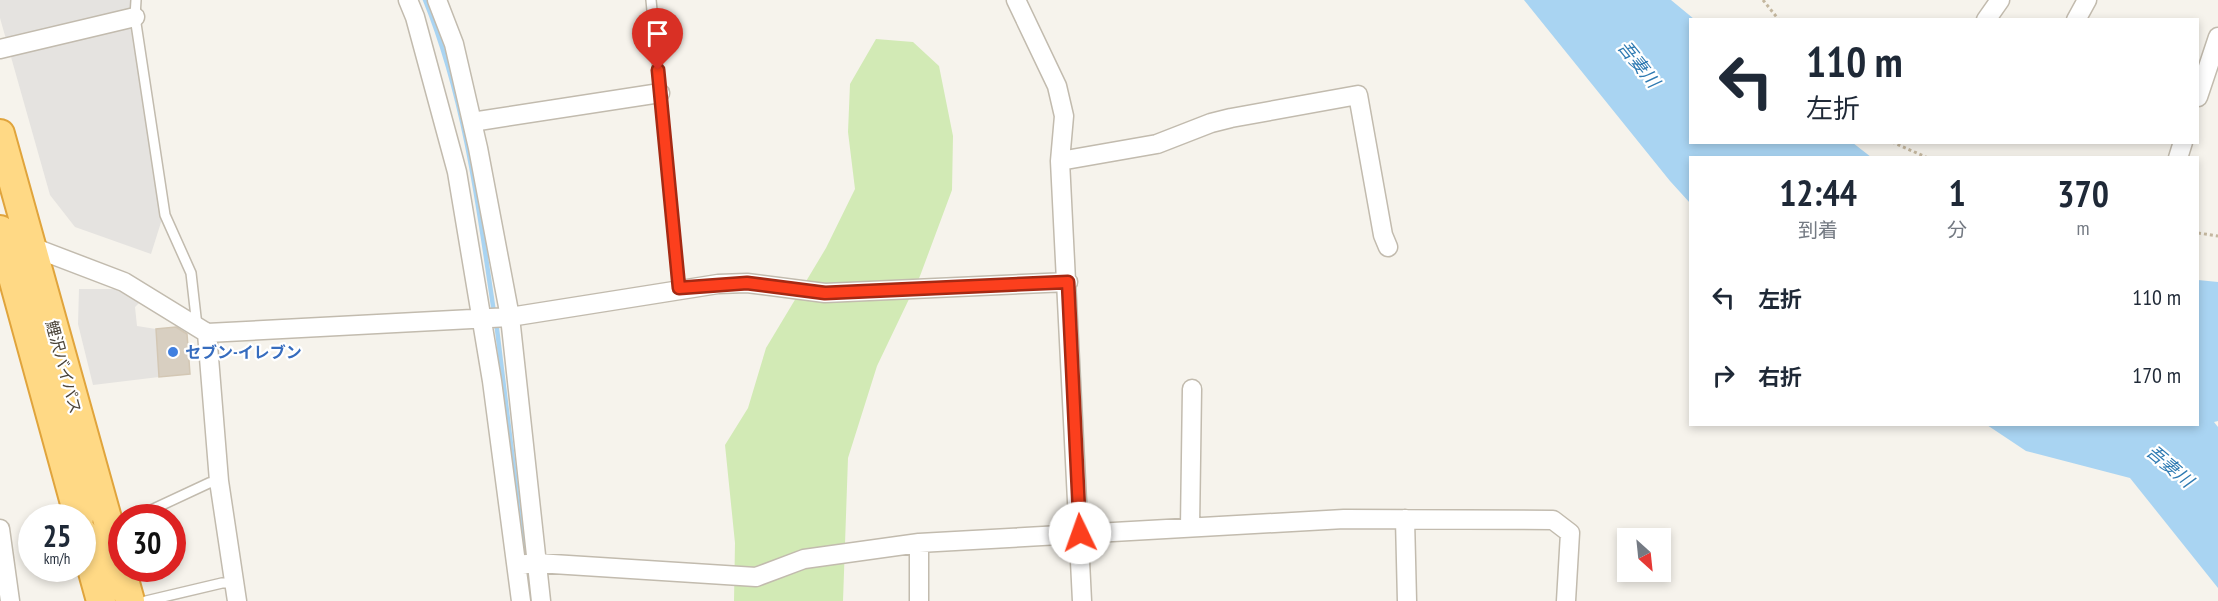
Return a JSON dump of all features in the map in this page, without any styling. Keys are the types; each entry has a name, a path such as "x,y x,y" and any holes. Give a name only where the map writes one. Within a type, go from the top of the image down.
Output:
{"highway":[{"name":"鯉沢バイパス","path":"0,134 108,511"},
{"name":"鯉沢バイパス","path":"0,231 75,504"},
{"name":"鯉沢バイパス","path":"101,601 108,553"},
{"name":"鯉沢バイパス","path":"126,582 130,601"}],"street":[{"path":"408,0 415,17 495,317 526,564 521,601"},
{"path":"437,0 454,44 472,122 526,564 540,601"},
{"path":"1016,0 1057,86 1064,116 1060,161 1068,282 1082,601"},
{"path":"1987,18 2000,0"},
{"path":"2077,18 2087,0"},
{"path":"0,49 135,8"},
{"path":"2199,94 2218,37"},
{"path":"472,122 660,93"},
{"path":"1060,161 1157,144 1211,123 1231,118 1358,95 1383,235 1388,248"},
{"path":"0,231 31,246 123,282 202,330 495,317 679,288 747,283 825,293 1068,282"},
{"path":"202,330 219,481 237,601"},
{"path":"1190,527 1192,389"},
{"path":"526,564 756,577 804,560 919,543 1344,519 1553,520 1570,533 1566,601"},
{"path":"1405,519 1407,601"},
{"path":"0,529 10,601"},
{"path":"919,543 919,601"}],"lane":[{"path":"651,0 679,288"},
{"path":"135,8 165,215 191,273 202,330"},
{"path":"160,504 219,481"},
{"path":"146,601 222,583 233,583"}],"path":[{"path":"1764,0 1778,18"},
{"path":"1896,144 1924,156"},
{"path":"2199,233 2218,236"}],"green space":[{"path":"876,39 913,42 939,66 953,136 952,190 920,276 877,366 848,458 843,601 734,601 735,543 725,445 748,408 766,348 826,248 855,189 848,132 850,84"}],"shaded area":[{"path":"0,0 133,0 163,216 151,254 75,227 50,195 0,18"},
{"path":"79,289 115,289 140,302 135,307 137,326 156,329 159,377 93,385 78,324"}],"water":[{"name":"吾妻川","path":"1524,0 1671,0 1693,18 1689,18 1689,144 1854,144 1870,156 1689,156 1689,202"},
{"name":"吾妻川","path":"2199,280 2218,282 2218,421 2214,422 2218,427 2218,588 2130,478 2026,451 1988,426 2199,426"}],"building":[{"name":"セブン-イレブン","path":"176,327 187,334 190,374 159,377 156,329"}],"waterway":[{"path":"425,0 451,76 469,154 494,313"},
{"path":"496,321 525,560"},
{"path":"526,568 531,601"}],"place":[{"name":"セブン-イレブン","path":"173,352"}],"route":[{"path":"658,70 679,288 747,283 825,293 1068,282 1080,533"}]}
